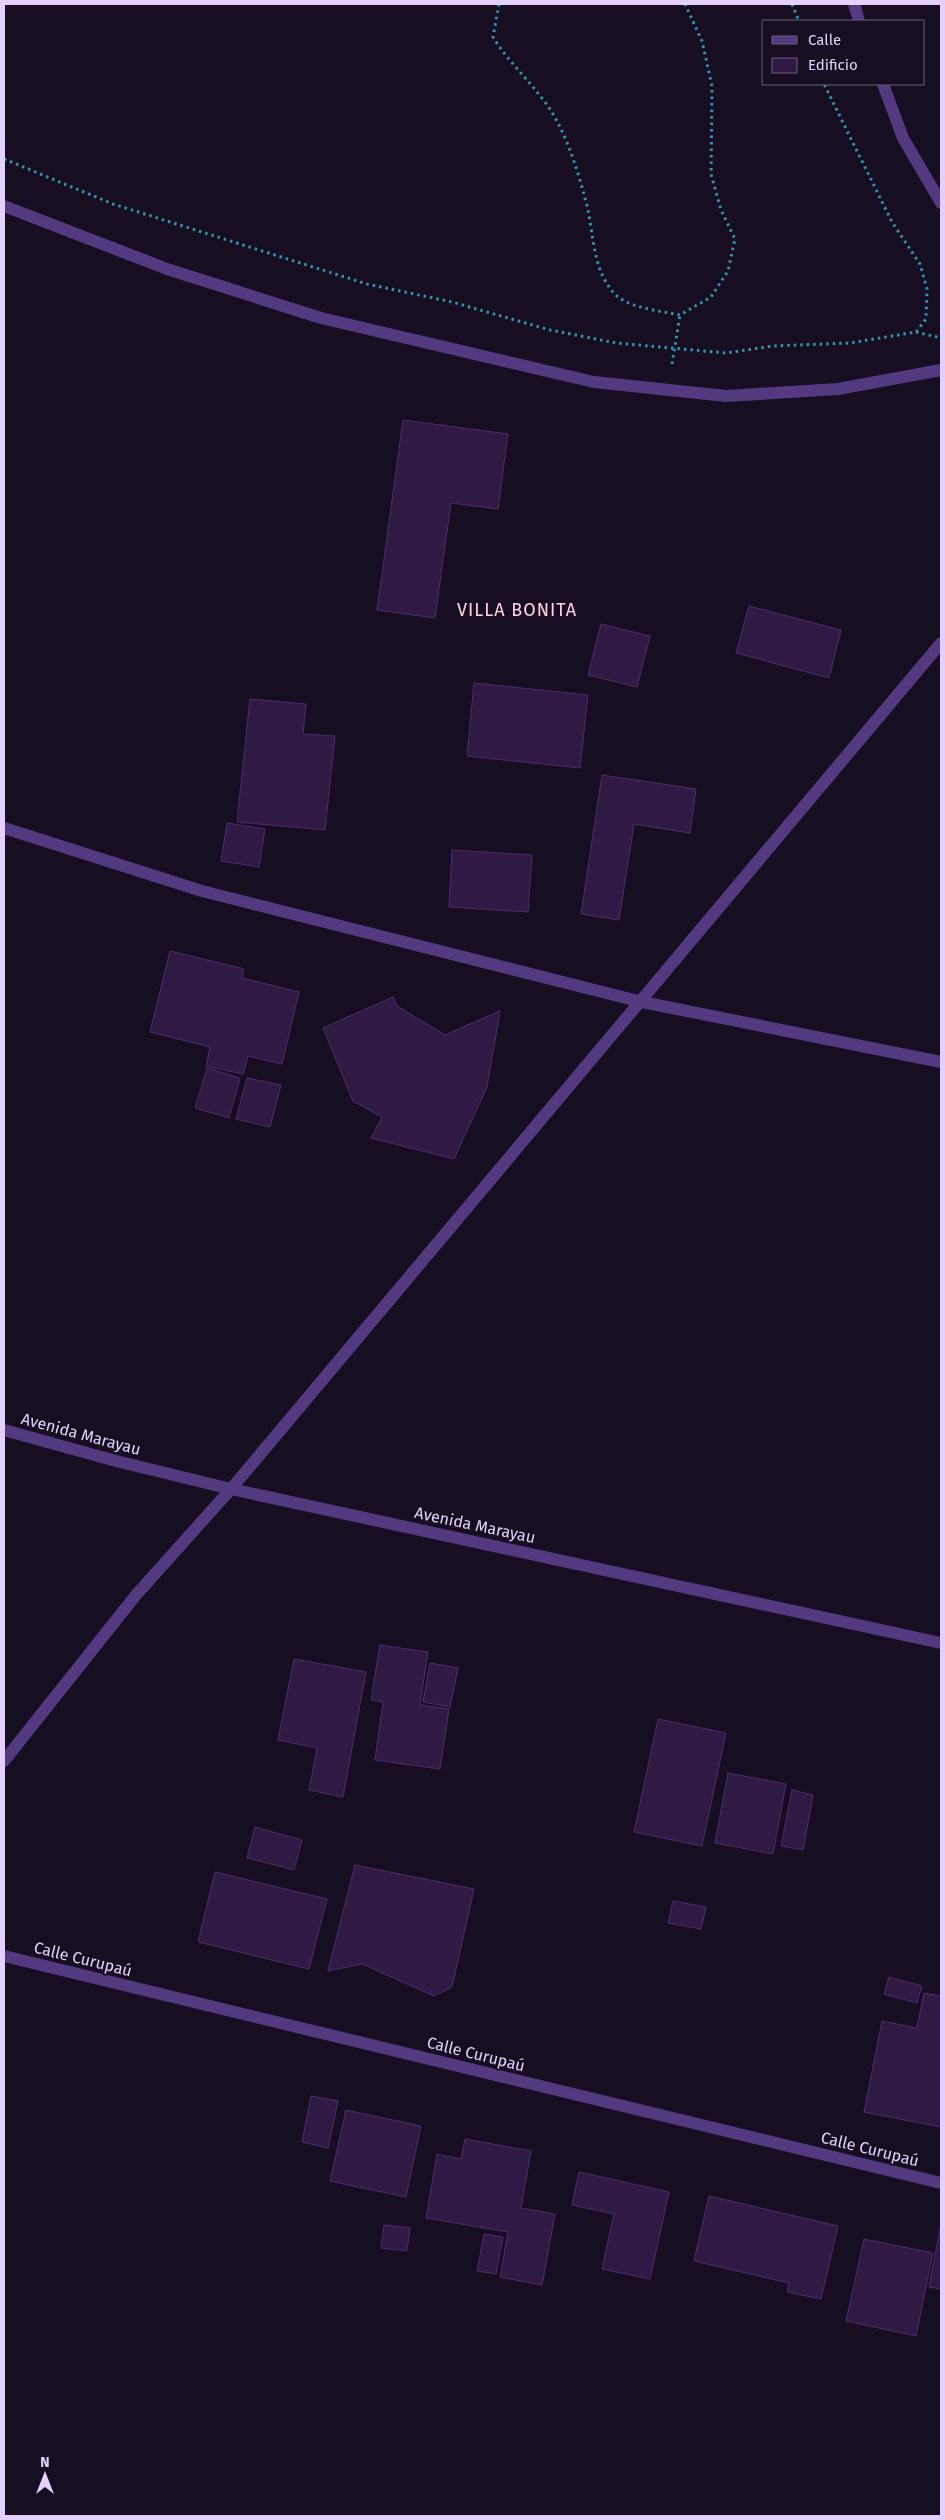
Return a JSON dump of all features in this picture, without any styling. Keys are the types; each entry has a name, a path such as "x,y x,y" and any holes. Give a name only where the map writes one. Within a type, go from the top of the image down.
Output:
{"street":[{"path":"854,4 860,20"},
{"path":"883,85 903,138 941,202"},
{"path":"4,206 167,269 321,318 594,382 726,396 838,389 941,370"},
{"path":"4,1761 136,1595 231,1489 642,1002 941,643"},
{"path":"4,828 202,891 642,1002 941,1062"},
{"name":"Avenida Marayau","path":"4,1430 116,1461 231,1489 941,1642"},
{"name":"Calle Curupaú","path":"4,1956 941,2183"}],"path":[{"path":"499,4 494,37 505,57 542,98 569,146 586,199 602,276 614,294 638,306 680,315 711,297 728,271 735,239 722,210 711,174 712,86 702,41 685,4"},
{"path":"792,4 799,20"},
{"path":"824,85 892,222 920,264 927,289 926,319 916,332"},
{"path":"4,159 113,204 367,284 452,302 550,330 616,343 674,350 726,353 773,346 850,343 916,332 941,338"},
{"path":"669,389 680,315"}],"building":[{"path":"403,420 508,434 498,509 451,503 435,618 377,610"},
{"path":"749,606 841,630 829,678 736,653"},
{"path":"601,624 650,636 637,687 588,675"},
{"path":"474,683 588,695 580,768 467,756"},
{"path":"250,699 306,704 303,734 335,736 325,830 237,822"},
{"path":"602,775 696,789 690,833 634,824 619,920 581,914"},
{"path":"227,823 265,829 259,867 221,861"},
{"path":"452,850 532,855 528,912 449,907"},
{"path":"170,951 244,969 242,978 299,992 282,1064 248,1056 243,1074 206,1066 210,1047 150,1032"},
{"path":"393,997 397,1006 445,1035 500,1011 487,1087 454,1159 371,1138 382,1117 353,1101 323,1028"},
{"path":"207,1068 240,1078 229,1118 195,1108"},
{"path":"247,1078 281,1085 270,1127 236,1119"},
{"path":"380,1645 428,1652 420,1705 449,1709 440,1769 375,1760 383,1702 371,1700"},
{"path":"294,1659 366,1672 343,1797 309,1790 317,1748 278,1740"},
{"path":"430,1663 458,1668 450,1707 423,1702"},
{"path":"658,1719 726,1733 702,1846 634,1832"},
{"path":"728,1773 786,1784 773,1854 715,1843"},
{"path":"792,1790 813,1795 803,1850 781,1846"},
{"path":"255,1827 302,1840 294,1870 247,1858"},
{"path":"355,1865 474,1889 452,1987 434,1996 362,1964 328,1971"},
{"path":"215,1872 327,1899 309,1969 198,1942"},
{"path":"673,1901 706,1907 701,1929 668,1923"},
{"path":"889,1977 922,1986 917,2003 884,1994"},
{"path":"924,1993 941,1996 941,2127 864,2112 882,2021 917,2028"},
{"path":"311,2096 338,2101 328,2148 302,2142"},
{"path":"346,2110 421,2126 406,2197 330,2181"},
{"path":"465,2139 531,2151 521,2208 555,2214 542,2285 500,2277 508,2232 426,2218 437,2154 461,2159"},
{"path":"579,2172 669,2192 650,2279 602,2269 614,2214 572,2205"},
{"path":"709,2196 838,2226 821,2299 787,2292 789,2283 694,2261"},
{"path":"941,2224 941,2289 929,2287"},
{"path":"384,2225 410,2228 407,2251 381,2248"},
{"path":"484,2234 503,2237 496,2274 477,2271"},
{"path":"864,2239 933,2253 916,2336 846,2321"}],"district":[{"name":"VILLA BONITA","path":"517,610"}]}
